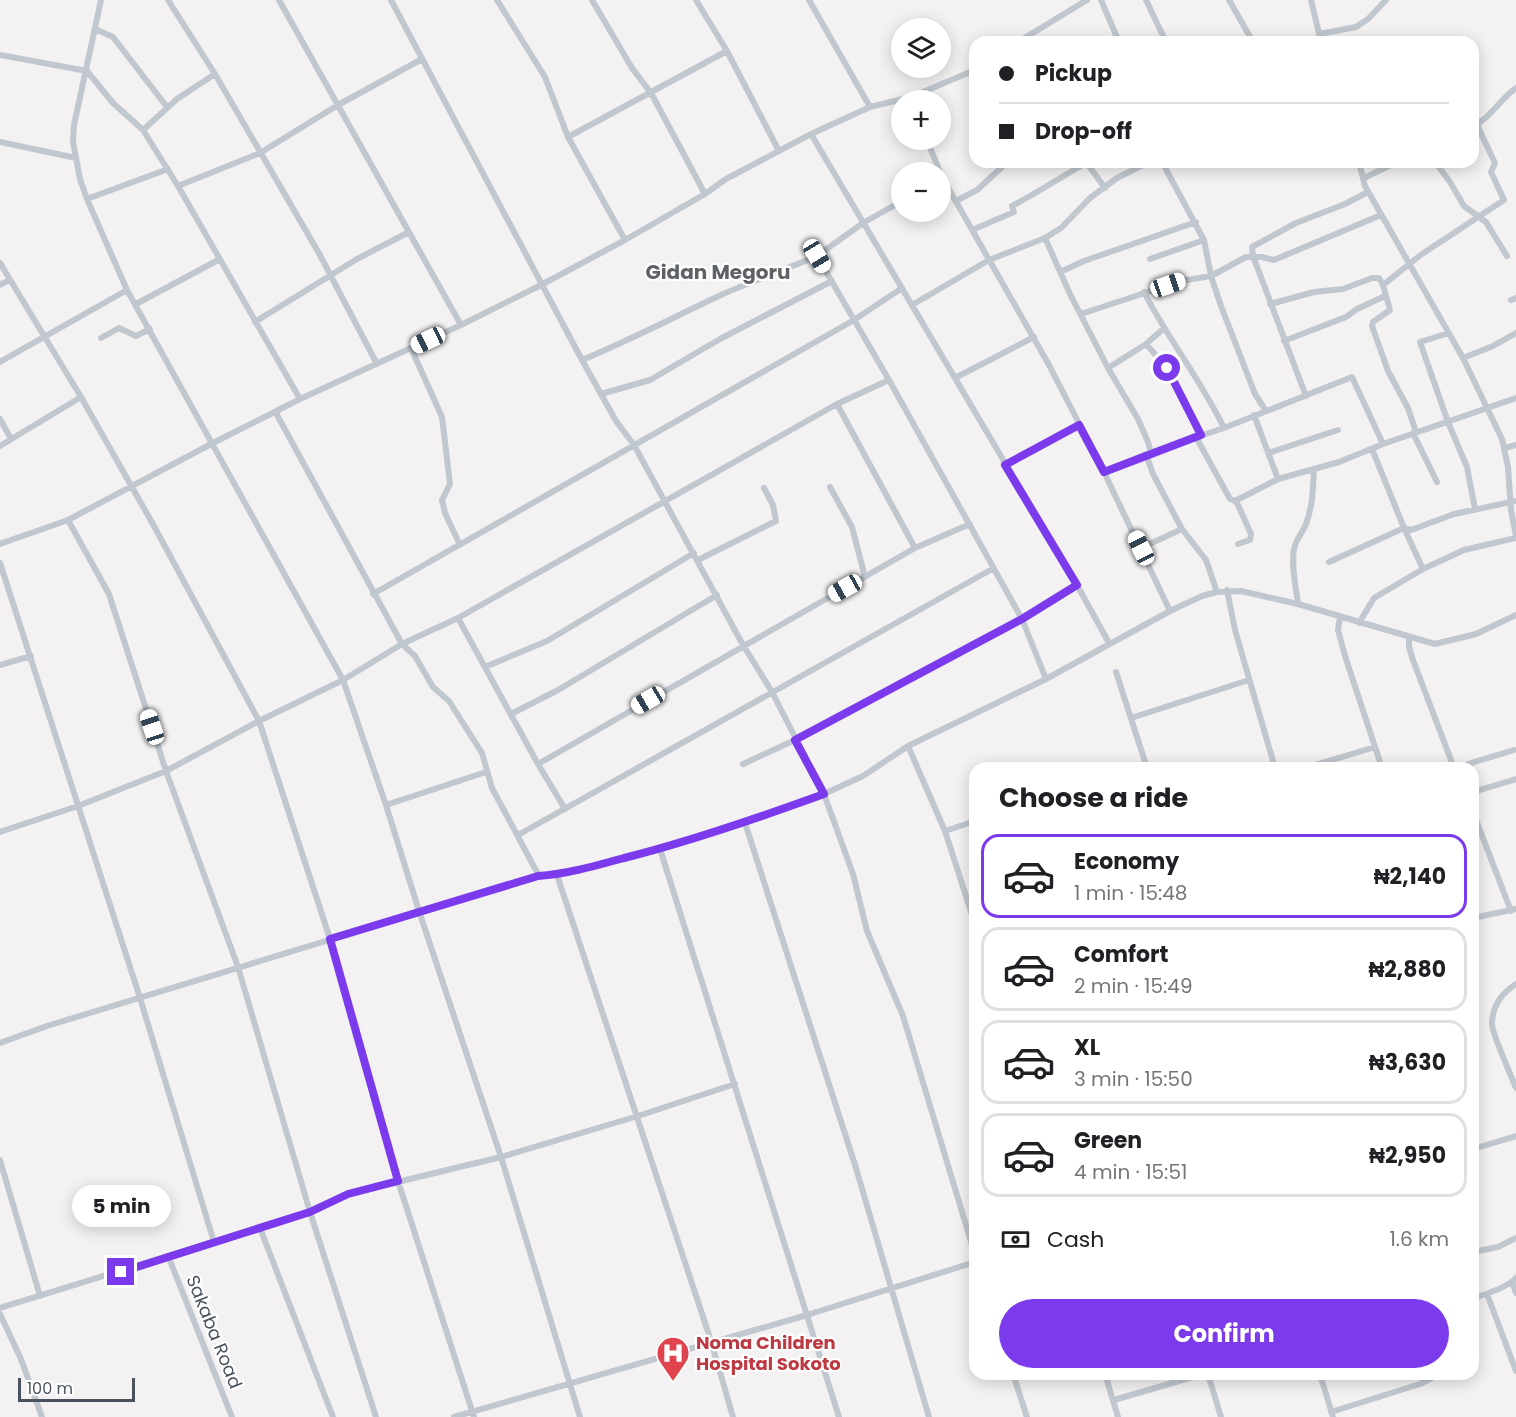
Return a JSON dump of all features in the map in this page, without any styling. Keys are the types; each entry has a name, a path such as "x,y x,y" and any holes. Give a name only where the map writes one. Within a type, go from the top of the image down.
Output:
{"street":[{"path":"101,0 74,125 73,142 87,199 128,290 343,680 501,1157 580,1417"},
{"path":"168,0 215,74 331,275 377,364"},
{"path":"279,0 461,325"},
{"path":"391,0 582,360 634,446 743,645 772,692 824,794 853,874 867,931 903,1016 969,1235"},
{"path":"497,0 545,77 568,137 625,240"},
{"path":"592,0 632,68 651,93 705,194"},
{"path":"696,0 727,51 779,151"},
{"path":"809,0 870,106"},
{"path":"1027,36 1087,0"},
{"path":"1101,0 1116,36"},
{"path":"1146,0 1163,36"},
{"path":"1229,0 1250,36"},
{"path":"1311,0 1318,36"},
{"path":"1330,36 1356,27 1368,19 1386,0"},
{"path":"95,29 113,37 167,107"},
{"path":"568,137 727,51"},
{"path":"0,55 87,71 113,104 142,130 178,186 300,399"},
{"path":"178,186 260,153 338,105 422,59"},
{"path":"931,90 969,73"},
{"path":"142,130 167,107 215,74"},
{"path":"1479,123 1516,88"},
{"path":"0,544 68,520 300,399 461,325 543,284 625,240 705,194 726,179 811,134 870,106 891,102"},
{"path":"1383,285 1422,254 1504,200 1491,172 1495,163 1479,133"},
{"path":"811,134 956,378 1109,643"},
{"path":"0,142 76,158"},
{"path":"956,201 977,190 1001,168"},
{"path":"972,231 1014,212 1012,207 1076,168"},
{"path":"1090,168 1105,188"},
{"path":"912,305 989,260 1045,238 1061,228 1090,198 1136,168"},
{"path":"1165,168 1204,240 1212,276 1255,394 1266,411"},
{"path":"1359,623 1374,598 1423,569 1464,550 1516,537 1504,448 1489,409 1463,358 1368,192 1361,168"},
{"path":"1364,178 1385,168"},
{"path":"1440,168 1464,206 1486,222 1507,256"},
{"path":"87,199 168,169"},
{"path":"1306,396 1270,304 1252,247 1296,223 1345,204 1368,192"},
{"path":"951,193 1034,337 1104,472 1170,611"},
{"path":"582,360 630,340 724,294 817,256 863,223 891,207"},
{"path":"1081,314 1181,281 1212,276 1246,257 1274,260 1381,215"},
{"path":"1060,272 1084,261 1196,222"},
{"path":"255,322 331,275 409,232"},
{"path":"1045,238 1108,368 1138,419 1148,442 1148,454 1153,474 1182,529 1203,555 1217,592"},
{"path":"1150,259 1204,240"},
{"path":"817,256 1022,619 1046,679"},
{"path":"136,304 220,260"},
{"path":"0,263 81,397 259,721 330,939 398,1181 473,1414"},
{"path":"1270,304 1314,292 1342,289 1378,278 1383,285 1390,310 1373,322 1372,326 1388,371 1406,403 1414,433 1437,482"},
{"path":"0,285 9,280"},
{"path":"601,394 650,380 720,339 832,281"},
{"path":"373,594 854,320 902,288"},
{"path":"0,362 128,290"},
{"path":"1144,292 1163,328 1206,393 1224,428"},
{"path":"1284,341 1346,317 1385,296"},
{"path":"101,338 119,328 136,336 150,329"},
{"path":"1108,368 1146,344 1163,328"},
{"path":"1449,333 1420,342 1467,468 1475,509"},
{"path":"1463,358 1493,346 1516,333"},
{"path":"956,378 1034,337"},
{"path":"1146,344 1167,368 1198,436 1230,499 1235,501 1252,537 1238,544"},
{"path":"411,348 442,417 450,484 442,500 445,513 460,545"},
{"path":"1104,472 1224,428 1352,377 1383,444"},
{"path":"0,832 78,806 166,771 259,721 343,680 402,644 458,618 837,404 889,380"},
{"path":"0,446 81,397"},
{"path":"1235,501 1278,479 1339,462 1383,444 1516,398"},
{"path":"837,404 915,548"},
{"path":"276,413 402,644 415,656 433,687 449,700 482,753 492,788 538,876"},
{"path":"1254,415 1278,479"},
{"path":"0,419 11,439"},
{"path":"1005,465 1079,425"},
{"path":"1268,453 1338,430"},
{"path":"1504,448 1516,445"},
{"path":"1372,449 1423,569"},
{"path":"1299,604 1294,574 1294,550 1306,525 1314,496 1314,469"},
{"path":"830,487 852,527 865,577"},
{"path":"698,560 776,521 764,488"},
{"path":"1329,562 1404,528 1410,530 1454,514 1513,502"},
{"path":"68,520 109,594 166,771 238,968 310,1212 376,1417"},
{"path":"538,764 915,548 970,524"},
{"path":"1141,548 1182,529"},
{"path":"485,667 547,641 693,553"},
{"path":"0,563 140,998 214,1242"},
{"path":"518,835 994,568"},
{"path":"743,764 795,740 1022,619 1077,585"},
{"path":"1227,590 1235,630 1273,762"},
{"path":"0,1043 47,1026 538,876 557,875 660,849 745,823 824,794 862,776 908,746 1046,679 1109,643 1202,596 1227,590 1241,591 1299,604 1435,644 1476,634 1516,615"},
{"path":"511,714 558,690 717,595"},
{"path":"1340,616 1338,630 1345,656 1380,762"},
{"path":"458,618 538,764 566,809"},
{"path":"1409,637 1413,660 1454,762"},
{"path":"0,665 31,656"},
{"path":"1116,672 1143,762"},
{"path":"1131,718 1249,680"},
{"path":"908,746 945,831 969,903"},
{"path":"1325,762 1375,747"},
{"path":"1470,762 1514,750"},
{"path":"386,805 486,772"},
{"path":"1479,790 1516,780"},
{"path":"745,823 846,1137 929,1417"},
{"path":"945,831 969,823"},
{"path":"1479,827 1513,910 1479,917"},
{"path":"660,849 839,1417"},
{"path":"557,875 638,1116 711,1341 733,1417"},
{"path":"1516,984 1503,993 1497,1002 1492,1025 1516,1088"},
{"path":"0,1308 169,1258 310,1212 348,1194 501,1157 735,1084"},
{"path":"1479,1147 1516,1136"},
{"path":"0,1160 40,1296"},
{"path":"260,1228 333,1417"},
{"path":"1479,1251 1498,1247 1516,1238"},
{"name":"Sakaba Road","path":"169,1258 232,1417"},
{"path":"454,1417 473,1414 711,1341 807,1315 969,1264"},
{"path":"1479,1296 1514,1280 1516,1293"},
{"path":"1487,1293 1516,1371"},
{"path":"0,1314 21,1359 42,1417"},
{"path":"1015,1380 1027,1417"},
{"path":"1107,1380 1118,1417"},
{"path":"1114,1400 1182,1380"},
{"path":"1211,1380 1221,1417"},
{"path":"1322,1380 1332,1414 1429,1380"}],"place":[{"name":"Noma Children Hospital Sokoto","path":"673,1382"}],"district":[{"name":"Gidan Megoru","path":"718,272"}],"route":[{"path":"121,1272 310,1212 348,1194 398,1181 330,939 538,876 557,875 660,849 745,823 824,794 795,740 1022,619 1077,585 1005,465 1079,425 1104,472 1146,454 1201,435 1167,368"}]}
